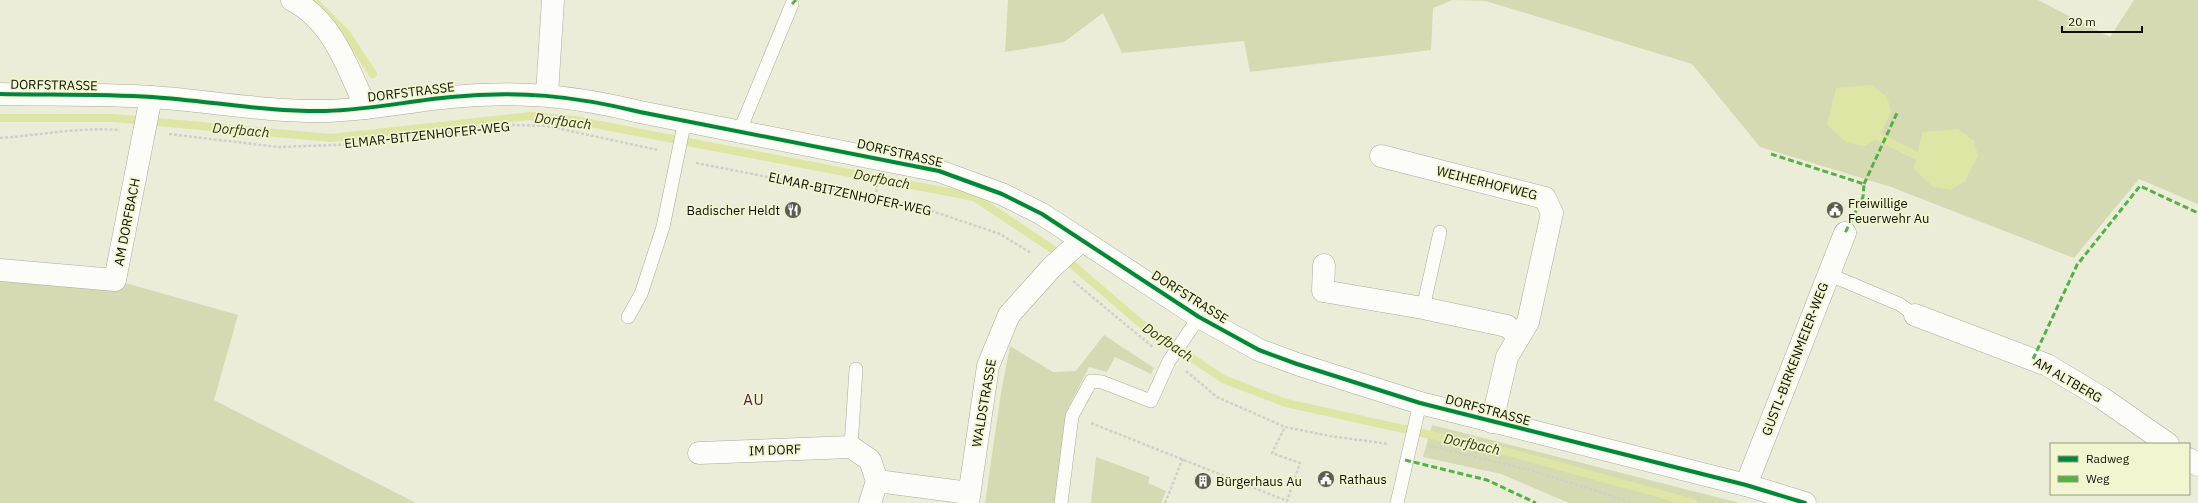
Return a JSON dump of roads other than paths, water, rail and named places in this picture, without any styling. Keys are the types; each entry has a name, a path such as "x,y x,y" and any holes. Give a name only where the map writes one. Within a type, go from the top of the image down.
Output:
{"street":[{"path":"292,0 305,7 336,41 366,108"},
{"path":"547,94 554,0"},
{"name":"DORFSTRASSE","path":"0,94 148,114 284,110 326,111 366,108 451,97 522,93 547,94 601,102 640,112 684,126 740,130 939,171 1002,194 1042,214 1078,244 1259,350 1417,413 1492,422 1746,485 1805,503"},
{"name":"AM DORFBACH","path":"0,270 115,280 148,114"},
{"name":"WEIHERHOFWEG","path":"1381,156 1545,198 1552,214 1528,322 1507,357 1492,422"},
{"name":"GUSTL-BIRKENMEIER-WEG","path":"1746,485 1845,233"},
{"name":"WALDSTRASSE","path":"968,498 988,366 1009,315 1052,268 1078,244"},
{"path":"1324,265 1323,291 1423,308 1507,326 1519,337"},
{"name":"AM ALTBERG","path":"1915,315 2047,365 2102,398 2167,443"},
{"path":"851,447 870,460 877,481 870,503"},
{"name":"IM DORF","path":"699,453 851,447"},
{"path":"877,481 968,498"}],"lane":[{"path":"740,130 792,4"},
{"path":"628,318 641,294 662,227 684,126"},
{"path":"1423,308 1440,232"},
{"path":"1828,274 1899,304 1915,315"},
{"path":"1061,503 1072,416 1091,381 1102,382 1151,401 1171,360 1199,316"},
{"path":"851,447 856,369"},
{"path":"1397,503 1417,413"}],"waterway":[{"path":"313,0 346,33 373,74"},
{"name":"Dorfbach","path":"0,118 114,118 331,138 531,116 574,120 974,197 1060,254 1140,323 1223,379 1286,403 1512,453 1694,503"},
{"path":"1879,137 1917,156"}],"place":[{"name":"Badischer Heldt","path":"793,210"},
{"name":"Freiwillige Feuerwehr Au","path":"1835,210"},
{"name":"Rathaus","path":"1326,479"},
{"name":"Bürgerhaus Au","path":"1203,481"}],"district":[{"name":"AU","path":"754,399"}]}
